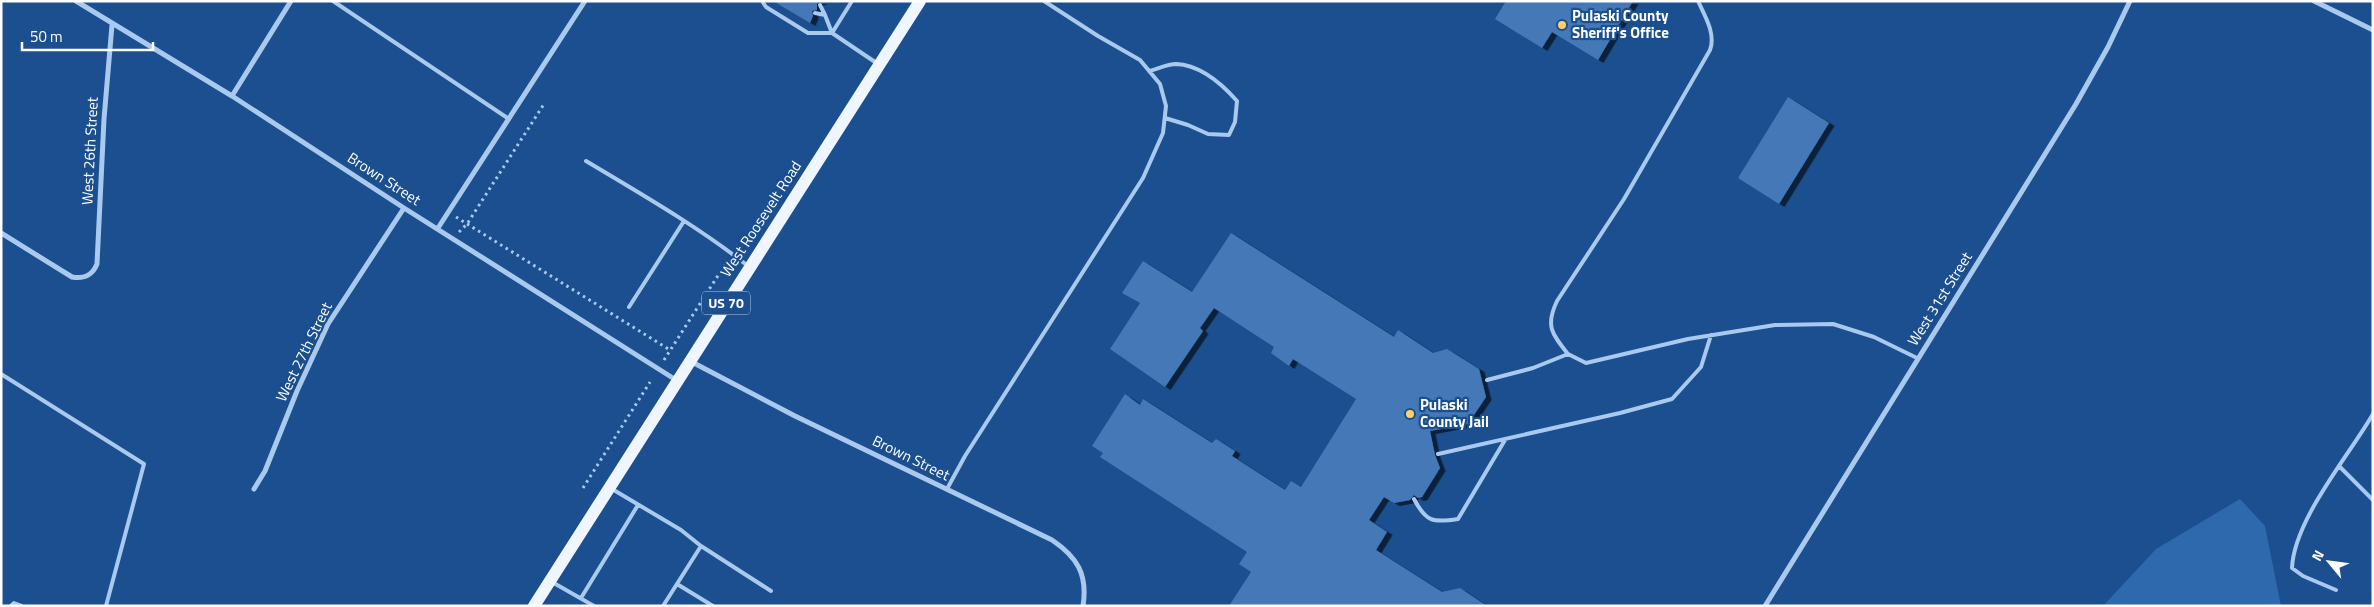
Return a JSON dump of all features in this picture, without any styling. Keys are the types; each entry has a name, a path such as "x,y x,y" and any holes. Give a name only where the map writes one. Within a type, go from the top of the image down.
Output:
{"main road":[{"name":"West Roosevelt Road","path":"534,606 920,1"}],"street":[{"name":"Brown Street","path":"76,1 232,96 404,208 677,380"},
{"path":"232,96 291,1"},
{"path":"438,228 584,3 576,1"},
{"name":"West 31st Street","path":"1764,606 2076,104 2108,47 2130,1"},
{"path":"2314,1 2373,30"},
{"name":"West 26th Street","path":"1,233 72,277 88,276 97,264 104,119 112,24"},
{"name":"West 27th Street","path":"254,489 265,471 297,391 328,324 404,208"},
{"name":"Brown Street","path":"689,361 796,416 1052,540 1069,552 1078,565 1084,580 1083,606"}],"lane":[{"path":"332,1 509,119"},
{"path":"762,1 766,7 808,33 832,33 879,65"},
{"path":"832,33 852,1"},
{"path":"947,489 965,456 1143,178 1163,133 1166,106 1160,84 1140,60 1098,36 1044,1"},
{"path":"1698,1 1712,34 1713,43 1710,50 1624,200 1556,301 1552,312 1550,329 1568,354 1586,363 1710,335 1774,325 1834,324 1874,337 1917,358"},
{"path":"820,5 832,33"},
{"path":"815,13 825,15"},
{"path":"1149,71 1175,64 1196,68 1226,89 1237,101 1235,122 1229,135 1208,134 1165,118"},
{"path":"586,161 718,242 749,267"},
{"path":"629,307 684,221"},
{"path":"1438,454 1620,413 1672,399 1701,367 1710,335"},
{"path":"1487,380 1532,368 1568,354"},
{"path":"1,374 144,464 106,606"},
{"path":"2336,590 2303,576 2292,568 2293,554 2298,538 2373,414"},
{"path":"2369,421 2373,425"},
{"path":"1414,499 1421,512 1431,520 1458,519 1505,440"},
{"path":"2340,467 2373,500"},
{"path":"609,487 681,530 701,546 771,591"},
{"path":"581,598 638,505"},
{"path":"662,606 701,546"},
{"path":"550,580 594,606"},
{"path":"676,584 713,606"},
{"path":"11,606 14,603 22,606"}],"path":[{"path":"453,238 467,224 544,104"},
{"path":"448,212 670,350"},
{"path":"664,360 726,263"},
{"path":"583,488 650,382"}],"shaded area":[{"path":"2240,499 2265,526 2281,606 2103,606 2156,549"}],"building":[{"path":"773,1 822,1 817,3 817,10 812,11 813,16 810,23"},
{"name":"Pulaski County Sheriff's Office","path":"1506,1 1633,1 1598,60 1552,32 1542,48 1495,19"},
{"path":"1788,97 1829,123 1779,204 1738,178"},
{"name":"Pulaski County Jail","path":"1231,233 1394,337 1398,330 1433,353 1447,349 1479,369 1486,397 1468,424 1430,431 1440,468 1422,497 1418,498 1414,495 1410,500 1394,503 1384,497 1369,520 1387,532 1376,550 1442,592 1460,588 1487,606 1229,606 1251,572 1239,564 1247,552 1100,457 1103,453 1092,446 1125,394 1140,405 1143,399 1212,443 1216,439 1235,451 1232,456 1285,490 1291,481 1301,487 1356,399 1293,359 1289,366 1271,353 1274,347 1214,308 1200,328 1203,331 1165,387 1110,349 1140,303 1122,293 1143,261 1192,292"}],"place":[{"name":"Pulaski County Sheriff's Office","path":"1562,25"},
{"name":"Pulaski County Jail","path":"1410,414"}]}
